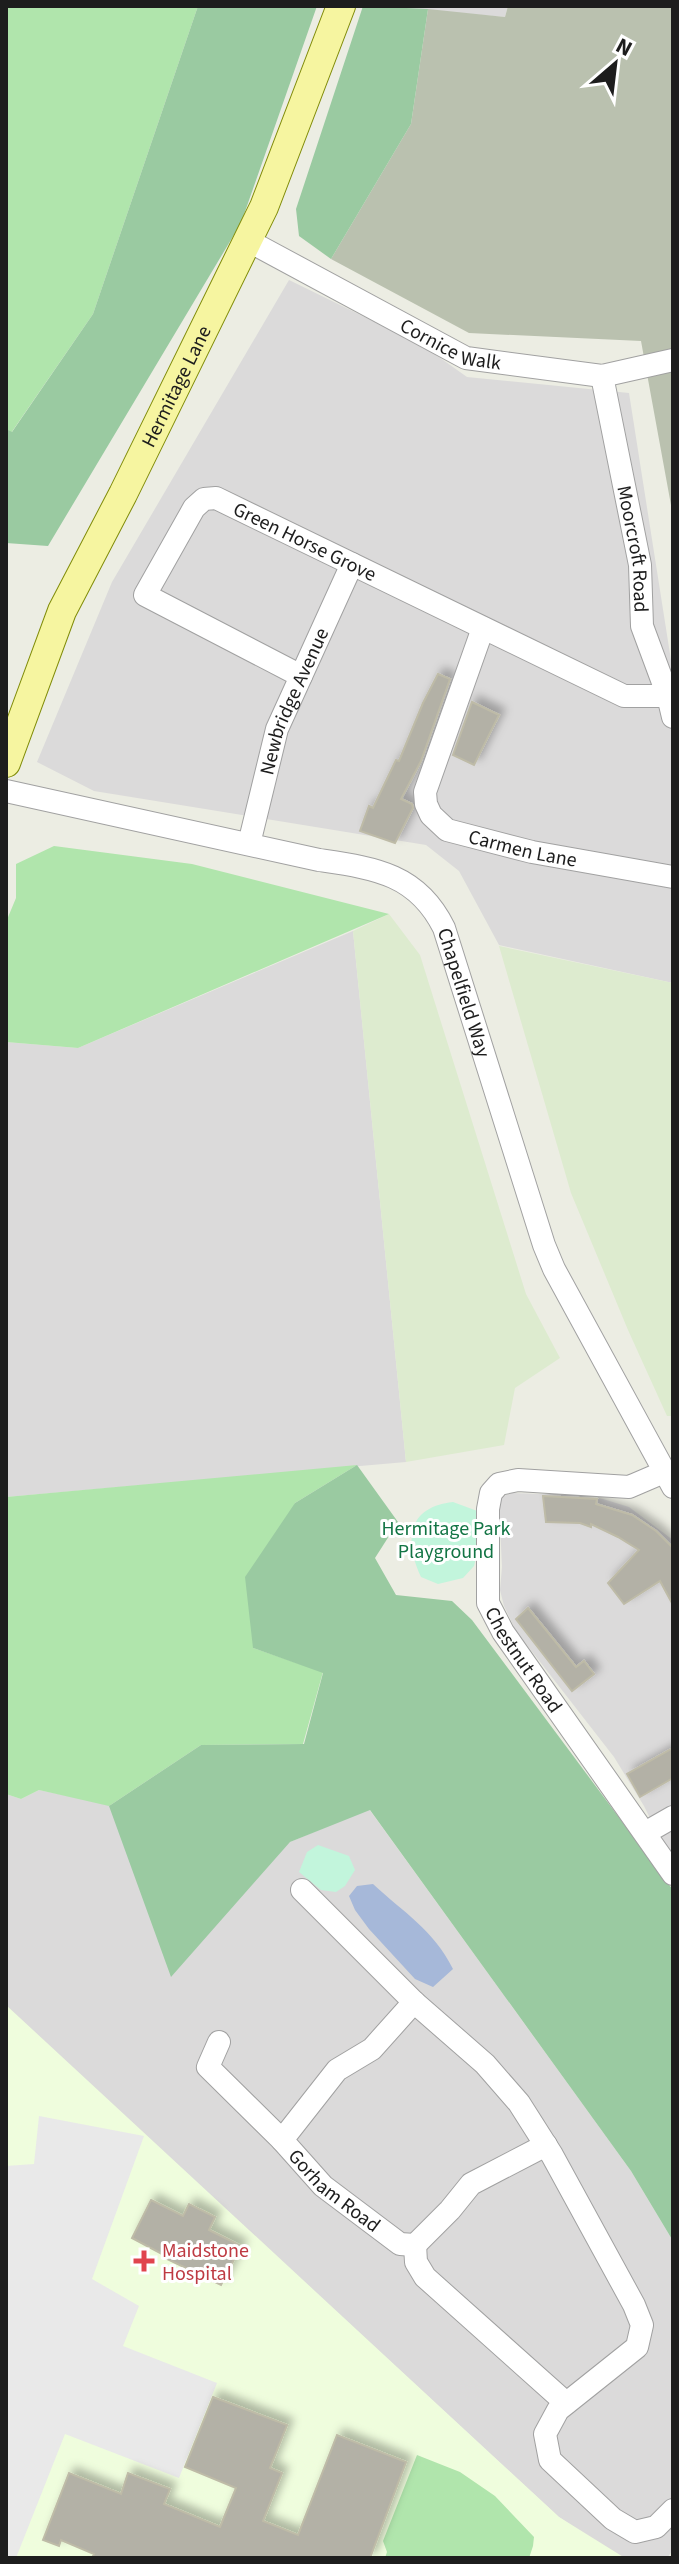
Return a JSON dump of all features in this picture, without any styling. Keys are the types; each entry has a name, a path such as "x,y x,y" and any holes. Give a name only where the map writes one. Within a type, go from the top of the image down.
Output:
{"main road":[{"name":"Hermitage Lane","path":"6,763 62,611 264,207 341,6"}],"street":[{"name":"Cornice Walk","path":"247,240 466,358 602,376 673,360"},
{"name":"Moorcroft Road","path":"602,376 640,565 642,626 670,707"},
{"name":"Green Horse Grove","path":"301,676 145,595 194,508 204,499 216,498 624,696 670,707"},
{"name":"Newbridge Avenue","path":"249,844 277,729 352,564"},
{"name":"Carmen Lane","path":"483,628 425,792 431,815 447,830 504,845 673,877"},
{"name":"Chapelfield Way","path":"6,791 319,860 371,867 410,886 437,914 544,1245 554,1269 669,1480"},
{"name":"Chestnut Road","path":"669,1480 629,1487 508,1481 499,1484 491,1493 488,1509 488,1603 503,1632 673,1874"},
{"path":"645,1833 673,1817"},
{"path":"302,1890 414,2002 485,2064 519,2103 546,2145 642,2325 637,2347 558,2410 545,2434 550,2460 613,2519 635,2532 656,2527 673,2510"},
{"name":"Gorham Road","path":"414,2002 372,2049 337,2070 282,2140 323,2186 400,2244 415,2245"},
{"path":"219,2042 208,2067 282,2140"},
{"path":"546,2145 471,2184 415,2245 416,2262 425,2277 566,2403"}],"shaded area":[{"path":"198,6 317,6 241,223 48,546 6,543 6,429 12,432 93,314"},
{"path":"363,6 428,9 411,124 331,259 299,236 296,209"},
{"path":"399,6 508,6 505,17"},
{"path":"508,6 673,6 673,516 641,341 469,333 331,259 411,124 428,9 505,17"},
{"path":"289,280 422,345 467,377 629,393 673,673 673,983 499,945 459,871 426,845 94,791 37,762 112,582"},
{"path":"389,914 420,955 526,1294 560,1358 515,1388 504,1445 406,1462 353,931"},
{"path":"353,931 406,1462 6,1497 6,1042 78,1048"},
{"path":"499,946 673,983 673,1416 667,1416 571,1193"},
{"path":"357,1465 398,1522 375,1558 396,1595 452,1601 472,1620 673,1890 673,2241 631,2171 370,1810 290,1842 171,1977 109,1806 201,1745 304,1744 323,1673 253,1648 245,1577 295,1503"},
{"path":"512,1493 603,1499 629,1507 673,1540 673,1865 644,1806 614,1757 516,1631 504,1606 500,1590 499,1503 503,1496"},
{"path":"39,1790 290,1842 369,1809 631,2171 673,2241 673,2550 667,2558 620,2558 559,2517 6,2007 6,1794 21,1799"},
{"name":"Maidstone Hospital","path":"6,2005 559,2517 625,2558 6,2558"},
{"path":"39,2116 144,2136 92,2279 139,2306 123,2346 217,2383 179,2478 65,2434 16,2558 6,2558 6,2166 34,2164"}],"green space":[{"path":"6,6 198,6 93,314 11,433 6,429"},
{"path":"54,846 192,864 389,914 78,1048 6,1042 6,922 16,898 16,864"},
{"path":"357,1465 295,1503 253,1648 323,1672 303,1744 201,1745 109,1806 39,1790 21,1799 6,1794 6,1497"},
{"name":"Hermitage Park Playground","path":"453,1502 480,1512 482,1550 463,1578 438,1584 421,1577 412,1551 413,1528 426,1511"},
{"path":"318,1845 349,1856 355,1870 345,1886 336,1892 321,1890 299,1872 307,1852"},
{"path":"417,2455 460,2472 495,2496 534,2537 529,2558 385,2558 387,2552 383,2541"}],"water":[{"path":"373,1884 417,1922 445,1955 453,1969 433,1987 415,1979 355,1910 349,1896 357,1886"}],"building":[{"path":"438,674 450,679 421,761 401,799 412,804 413,808 395,843 360,831 369,806 373,808 396,760 399,761"},
{"path":"472,702 499,715 474,765 453,755"},
{"path":"543,1496 597,1499 596,1504 632,1515 656,1531 673,1548 673,1605 660,1581 624,1604 608,1583 639,1550 591,1524 591,1527 580,1523 546,1522"},
{"path":"528,1608 576,1667 584,1661 594,1674 572,1691 516,1619"},
{"path":"673,1748 673,1778 640,1797 627,1774"},
{"path":"151,2200 183,2216 189,2204 215,2217 209,2230 241,2246 221,2285 132,2238"},
{"path":"213,2397 287,2425 270,2468 282,2473 263,2521 298,2535 337,2435 406,2462 370,2558 92,2558 94,2554 61,2540 59,2546 43,2540 69,2473 121,2494 128,2473 170,2489 164,2504 220,2527 236,2488 185,2467"}],"place":[{"name":"Maidstone Hospital","path":"144,2261"}]}
